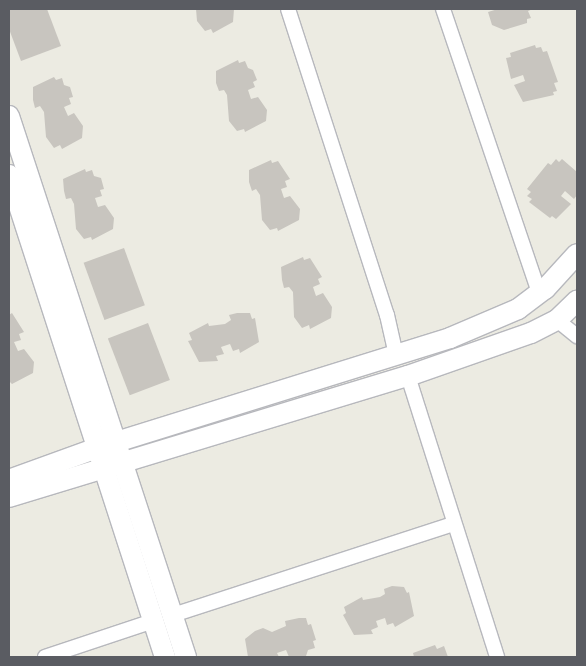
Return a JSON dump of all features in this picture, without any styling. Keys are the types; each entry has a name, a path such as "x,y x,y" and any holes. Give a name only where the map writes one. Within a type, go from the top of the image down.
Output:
{"street":[{"path":"288,9 387,315 396,355"},
{"path":"443,9 540,293"},
{"path":"9,116 124,461 186,657"},
{"path":"9,175 165,657"},
{"path":"9,498 100,457 117,442 450,338 518,308 540,293 577,254"},
{"path":"9,480 100,457 124,461 271,420 408,376 557,320 577,301"},
{"path":"557,320 577,336"},
{"path":"408,376 453,524 497,657"},
{"path":"173,615 453,524"},
{"path":"45,657 154,621"}],"building":[{"path":"9,9 47,9 61,46 21,61 9,29"},
{"path":"196,9 234,9 233,22 213,33 211,29 205,31 197,21"},
{"path":"498,9 533,9 528,11 531,18 527,19 527,23 504,30 492,25 488,12"},
{"path":"535,45 536,48 541,47 543,52 547,51 558,82 554,83 557,91 553,92 554,95 523,102 514,85 525,81 523,75 511,79 506,58 511,57 510,53"},
{"path":"238,60 239,63 245,61 248,68 253,70 257,80 253,82 255,87 248,90 251,99 258,97 267,110 266,121 245,132 244,129 237,131 229,121 227,95 224,90 219,91 216,83 216,71"},
{"path":"54,77 56,80 62,78 64,85 70,87 73,97 69,98 71,104 64,107 68,116 74,113 83,126 82,138 62,149 60,145 54,148 46,137 44,112 40,106 35,108 33,100 33,87"},
{"path":"556,159 559,162 562,159 577,172 577,195 574,199 565,191 561,196 571,204 556,219 552,216 550,218 529,202 532,199 527,196 531,192 527,189 548,163 551,165"},
{"path":"271,160 272,163 278,161 290,179 285,181 287,187 281,189 284,198 290,196 300,209 299,220 278,231 277,228 270,230 262,220 260,195 256,189 252,191 249,182 249,170"},
{"path":"85,169 86,172 92,170 94,176 101,178 104,189 100,190 102,196 95,198 98,207 105,205 114,218 113,229 92,240 91,237 84,239 76,229 74,204 71,198 66,199 64,191 63,179"},
{"path":"124,248 145,305 104,320 84,263"},
{"path":"303,257 304,260 310,258 322,277 318,279 320,284 313,287 316,296 323,293 332,307 331,318 310,329 309,325 302,328 294,317 293,292 289,287 284,288 282,280 281,267"},
{"path":"12,313 24,332 19,334 21,340 14,342 18,351 24,349 34,362 33,373 12,384 9,381 9,315"},
{"path":"250,313 252,319 255,318 259,342 240,353 239,349 233,351 230,344 221,347 224,354 216,356 218,361 199,362 188,341 192,340 189,333 208,323 209,326 225,324 231,320 229,315"},
{"path":"148,323 170,380 130,395 108,338"},
{"path":"392,586 404,587 407,593 409,592 414,616 395,627 393,623 387,625 385,618 376,621 378,627 371,630 373,634 354,635 343,615 346,613 344,607 362,597 363,600 380,597 385,594 384,589"},
{"path":"306,618 308,625 311,624 316,640 313,641 315,648 308,650 306,656 289,657 286,650 277,653 279,657 248,657 245,639 255,631 263,628 272,632 286,626 285,621"},
{"path":"435,645 437,649 444,646 448,657 414,657 413,653"}]}
